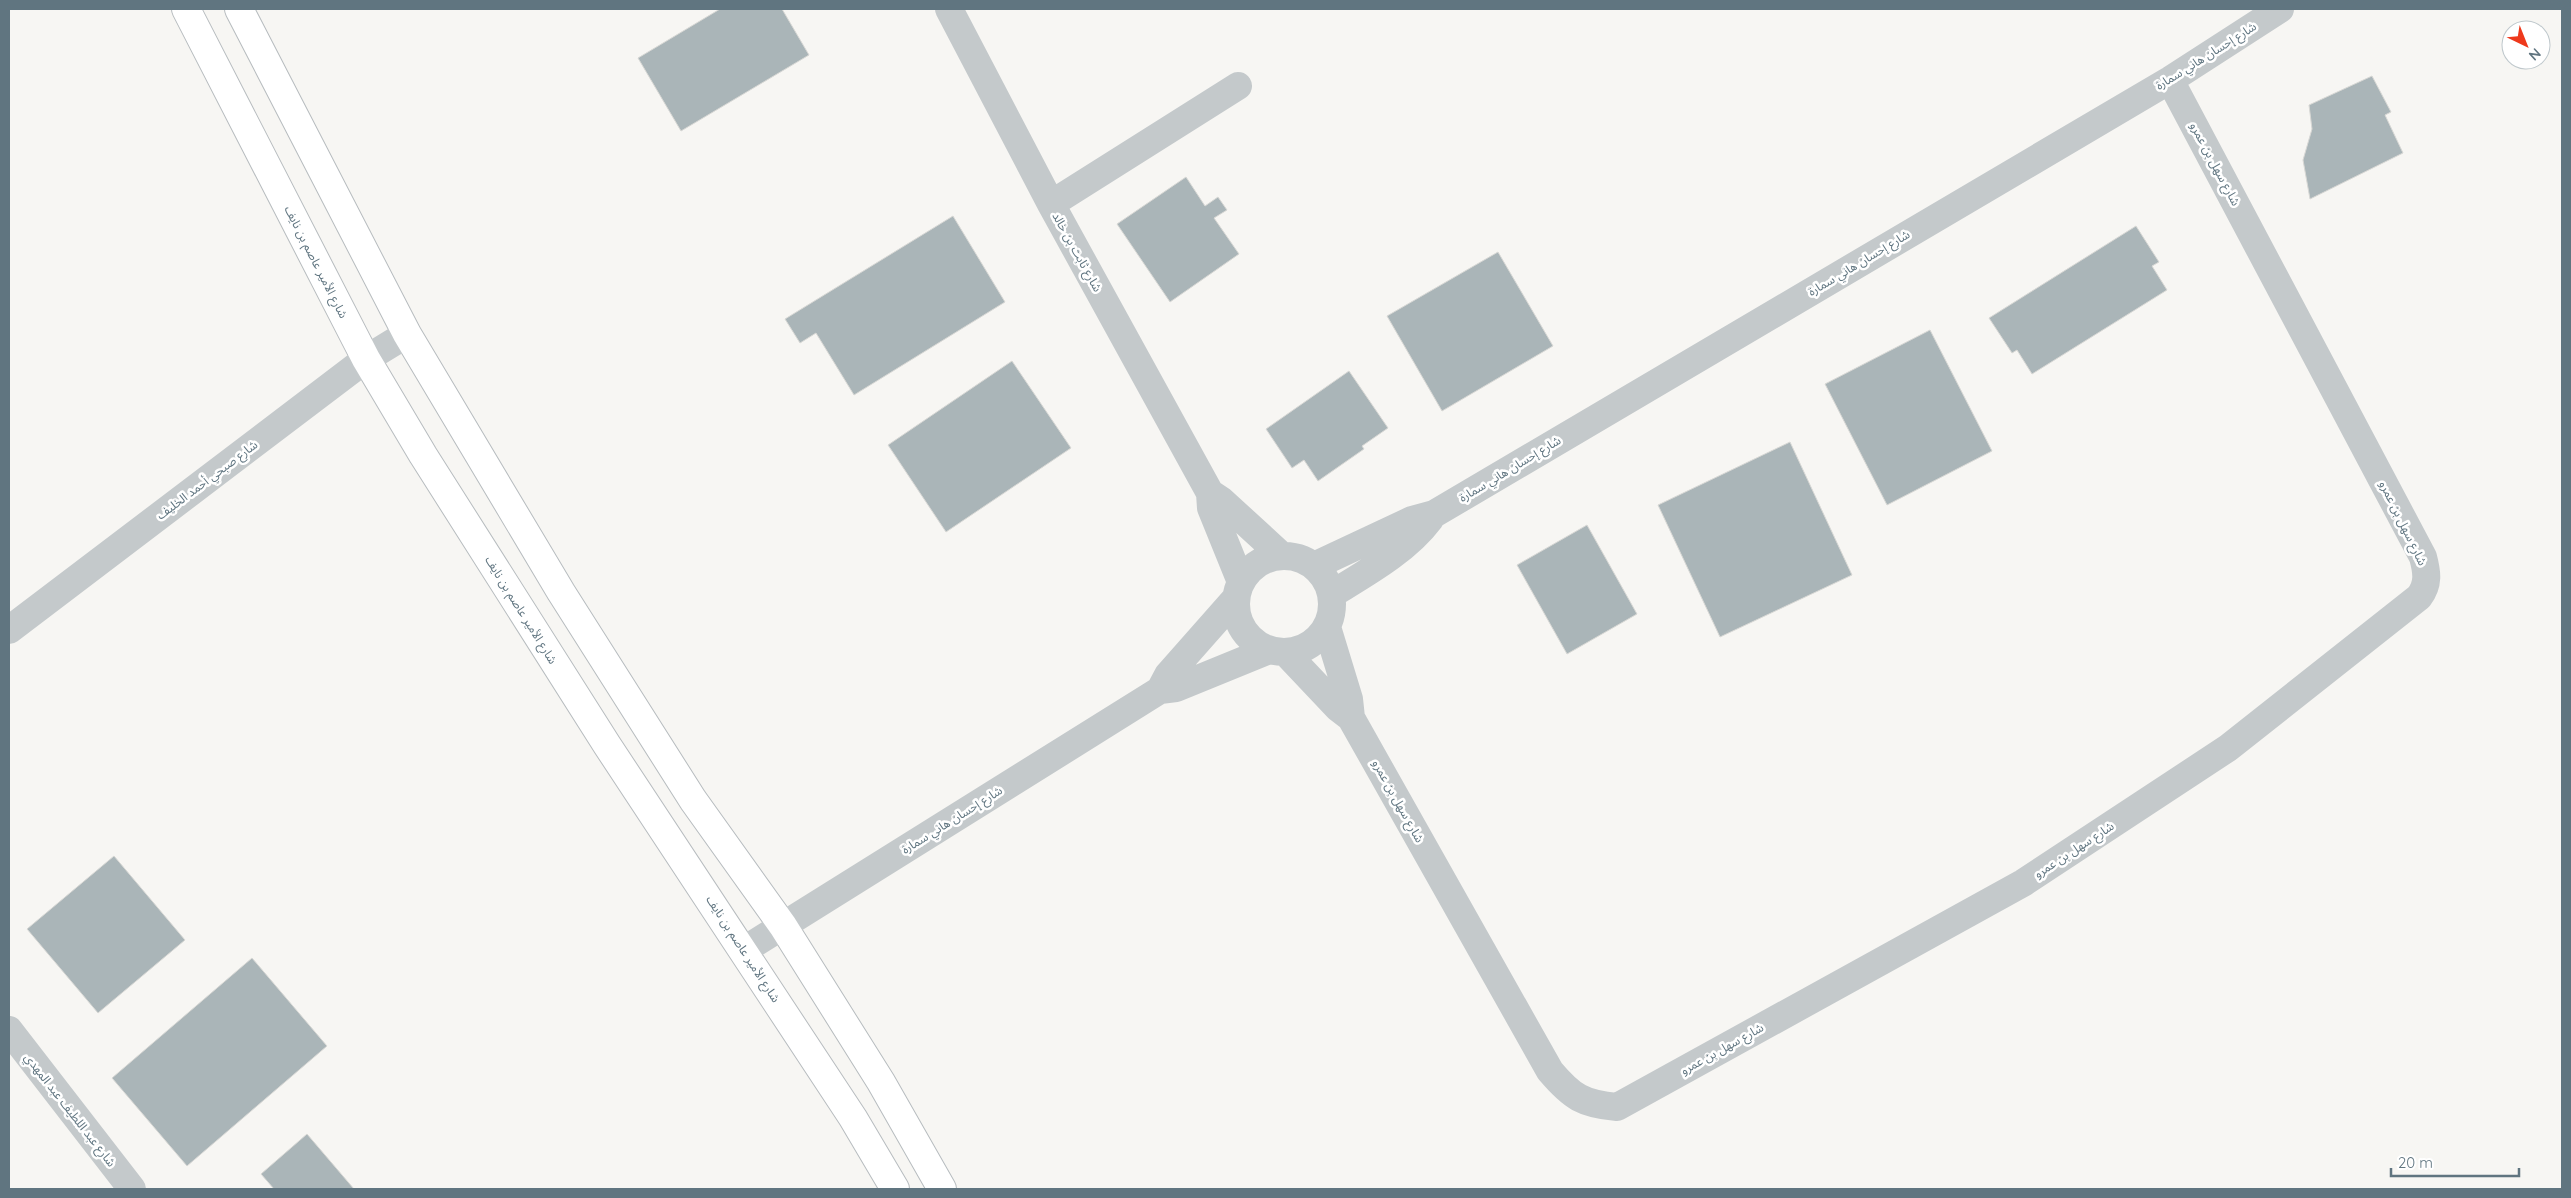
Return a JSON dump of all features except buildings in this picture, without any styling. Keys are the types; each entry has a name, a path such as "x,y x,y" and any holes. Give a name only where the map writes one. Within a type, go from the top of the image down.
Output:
{"main road":[{"name":"شارع الأمير عاصم بن نايف","path":"186,9 366,359 423,455 607,745 744,950 853,1118 895,1189"},
{"path":"239,9 407,334 561,592 693,800 783,926 881,1082 942,1189"}],"street":[{"name":"شارع ثابت بن خالد","path":"949,9 1051,204 1210,493 1211,508 1238,590"},
{"name":"شارع إحسان هاني سمارة","path":"1314,566 1412,520 1434,514 2170,80 2280,9"},
{"name":"شارع سهل بن عمرو","path":"1278,652 1351,718 1550,1072 1568,1092 1593,1105 1617,1107 2023,884 2228,748 2419,597 2426,582 2427,572 2423,557 2170,80"},
{"path":"1051,204 1238,86"},
{"name":"شارع صبحي أحمد الخليف","path":"9,630 366,359 407,334"},
{"name":"شارع ثابت بن خالد","path":"1210,493 1222,501 1282,556"},
{"name":"شارع إحسان هاني سمارة","path":"1332,594 1366,573 1419,534 1434,514"},
{"path":"1282,556 1299,558 1314,566 1325,578 1332,594 1332,611 1327,627 1317,640 1302,650 1278,652 1254,643 1243,630 1236,615 1238,590 1252,569 1266,560 1282,556"},
{"name":"شارع إحسان هاني سمارة","path":"1160,690 1168,675 1238,590"},
{"name":"شارع سهل بن عمرو","path":"1327,627 1349,699 1351,718"},
{"name":"شارع إحسان هاني سمارة","path":"744,950 1160,690 1176,688 1278,652"},
{"name":"شارع عبد اللطيف عبد المهدي","path":"9,1030 132,1189"}]}
